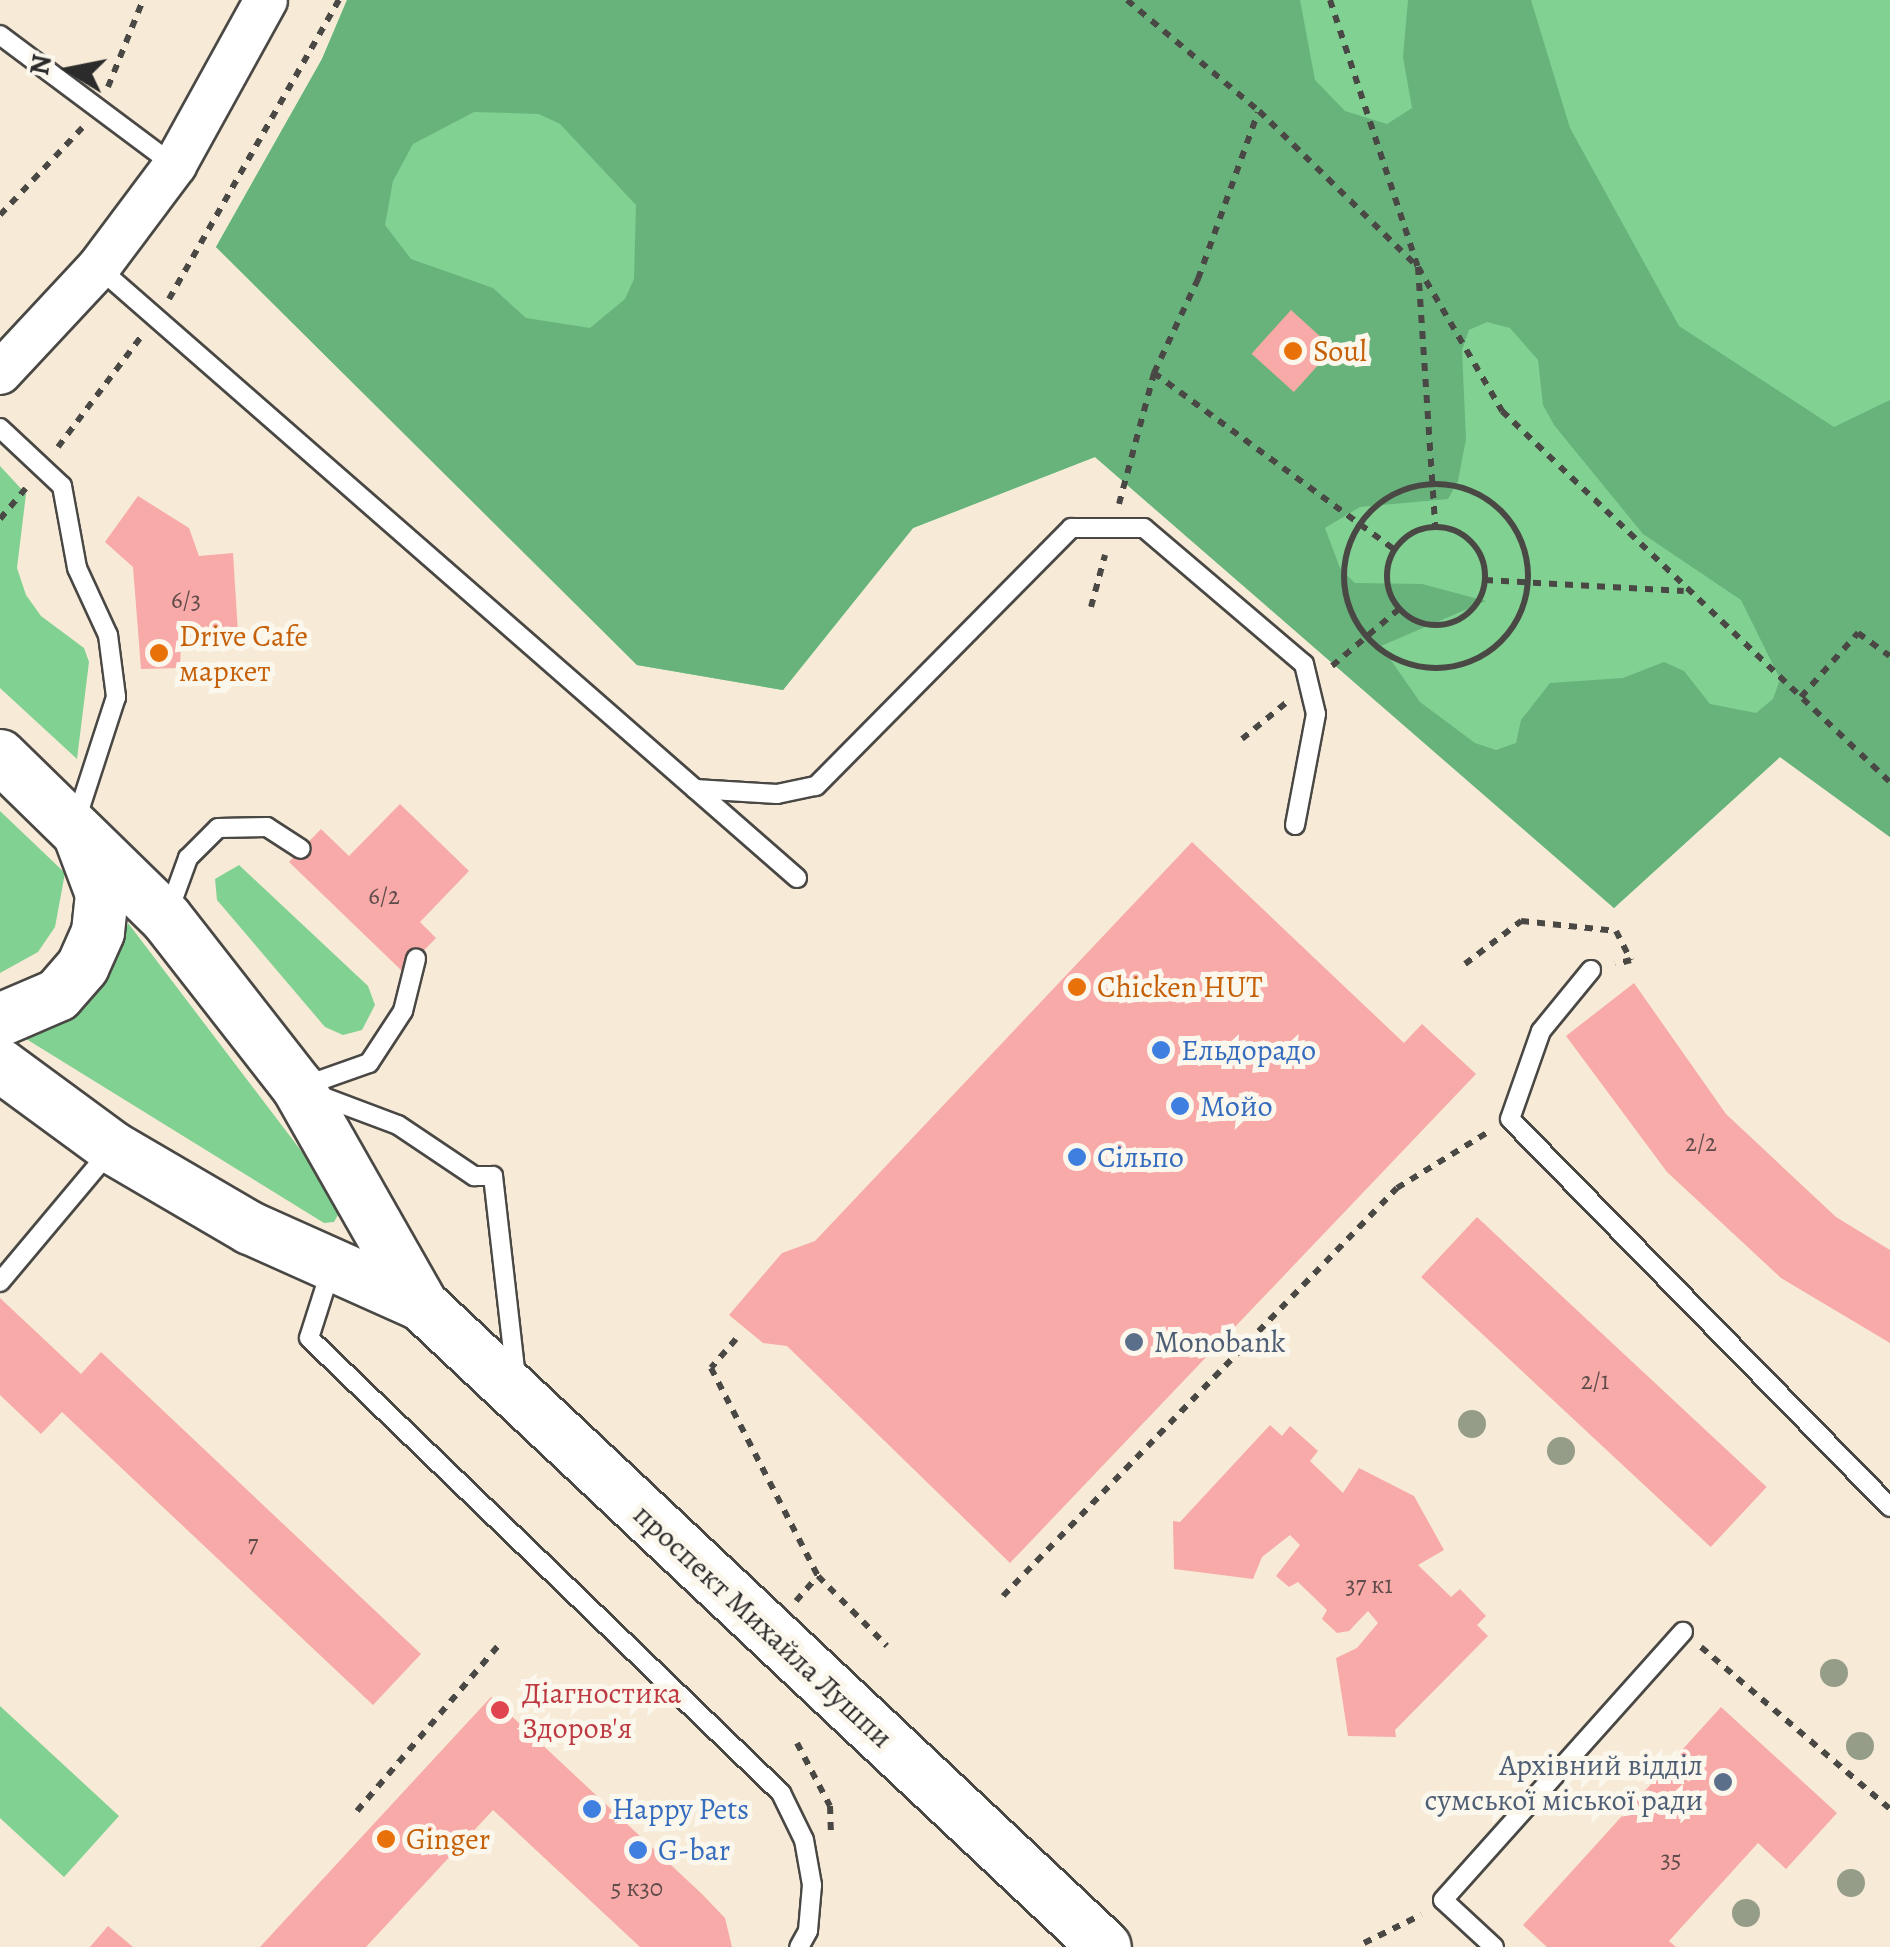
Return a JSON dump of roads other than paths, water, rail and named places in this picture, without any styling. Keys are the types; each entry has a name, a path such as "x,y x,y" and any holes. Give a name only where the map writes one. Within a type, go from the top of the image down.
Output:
{"main road":[{"name":"проспект Михайла Лушпи","path":"0,756 166,918 298,1088 422,1304 1105,1947"},
{"path":"0,1020 58,995 83,966 98,932 102,894 93,858 74,825"},
{"name":"проспект Михайла Лушпи","path":"0,1065 113,1148 331,1268 422,1304"}],"street":[{"path":"0,373 98,268 174,165 266,0"}],"lane":[{"path":"0,35 174,165"},
{"path":"98,268 797,878"},
{"path":"0,428 62,486 76,568 108,635 116,697 74,825"},
{"path":"695,789 777,794 816,786 1071,528 1144,528 1304,664 1316,714 1295,825"},
{"path":"166,918 188,858 218,828 268,827 301,849"},
{"path":"298,1088 369,1063 403,1010 416,959"},
{"path":"1591,970 1541,1031 1510,1119 1890,1507"},
{"path":"298,1088 398,1125 474,1176 493,1176 518,1395"},
{"path":"0,1282 113,1148"},
{"path":"331,1268 309,1338 781,1793 804,1840 812,1885 808,1931 799,1947"},
{"path":"1494,1947 1446,1904 1683,1632"}],"place":[{"name":"Soul","path":"1293,351"},
{"name":"Drive Cafe маркет","path":"159,653"},
{"name":"Chicken HUT","path":"1077,987"},
{"name":"Ельдорадо","path":"1161,1050"},
{"name":"Мойо","path":"1180,1106"},
{"name":"Сільпо","path":"1077,1157"},
{"name":"Monobank","path":"1134,1342"},
{"name":"Діагностика Здоров'я","path":"500,1710"},
{"name":"Архівний відділ сумської міської ради","path":"1723,1782"},
{"name":"Happy Pets","path":"592,1809"},
{"name":"Ginger","path":"386,1839"},
{"name":"G-bar","path":"638,1850"}]}
